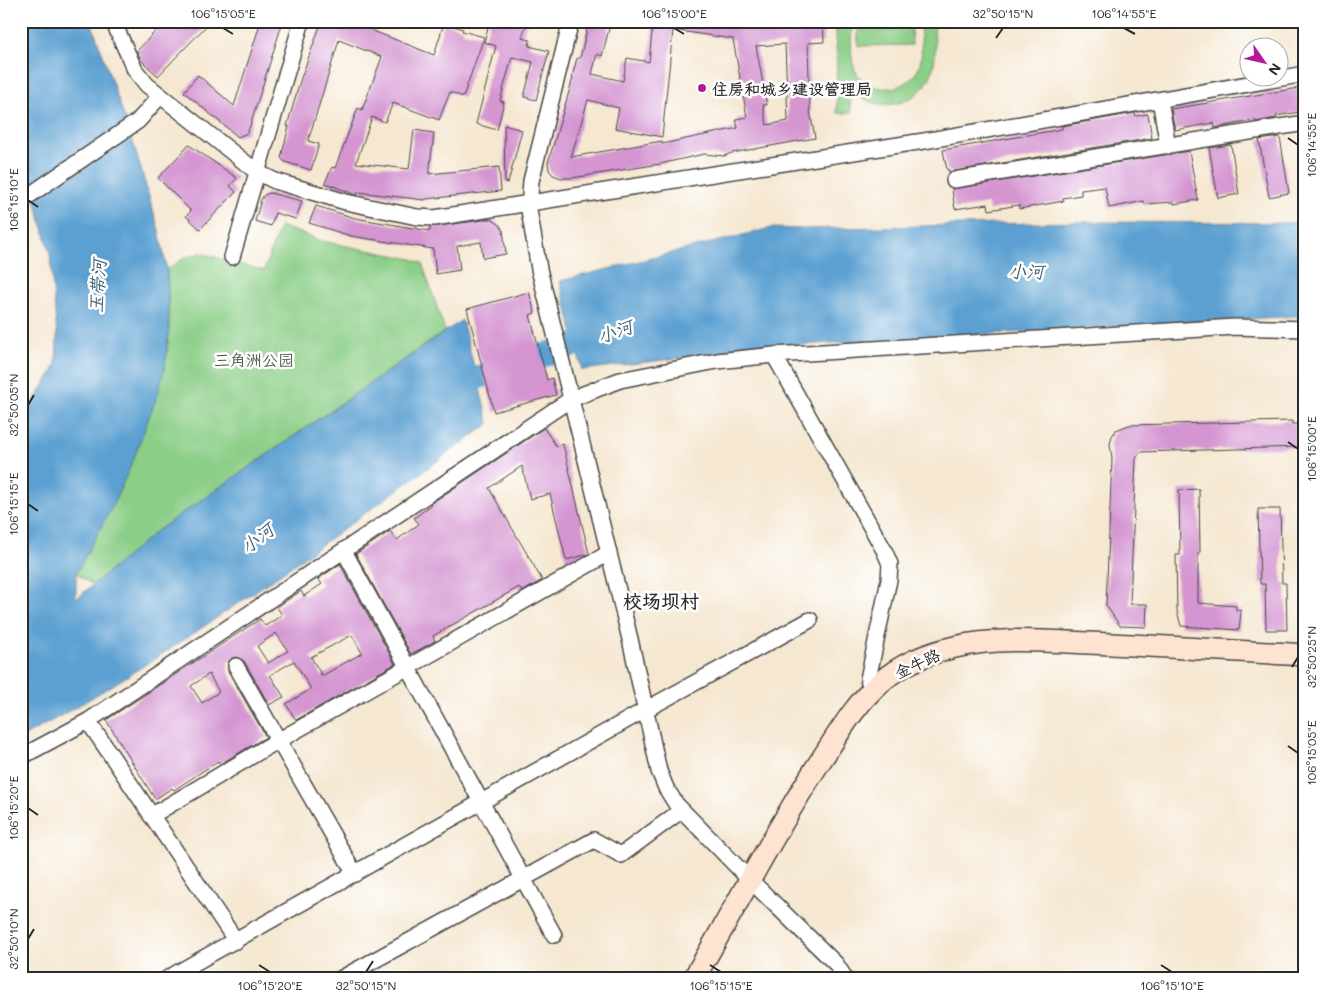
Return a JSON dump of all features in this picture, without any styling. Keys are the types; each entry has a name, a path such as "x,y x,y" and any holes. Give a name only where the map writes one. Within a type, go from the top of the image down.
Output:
{"main road":[{"name":"金牛路","path":"694,978 749,879 844,725 871,692 894,673 922,657 955,646 980,643 1044,641 1305,655"}],"street":[{"path":"113,21 134,70 147,85 257,172 294,187 346,202 417,217 434,218 914,142 1305,74"},
{"path":"232,257 302,21"},
{"path":"571,21 531,181 529,210 539,269 609,553 659,771 666,788 682,810 836,964 845,978"},
{"path":"25,198 138,121 160,96"},
{"path":"1160,100 1168,146"},
{"path":"954,180 1305,124"},
{"path":"21,757 88,721 344,551 570,394 620,380 717,361 774,355 1235,327 1305,329"},
{"path":"774,355 884,550 890,564 889,580 868,679 871,692"},
{"path":"344,551 554,935"},
{"path":"152,816 279,741 609,553"},
{"path":"168,978 810,620"},
{"path":"236,666 354,874"},
{"path":"88,721 236,941"},
{"path":"342,978 594,840 621,855 682,810"}],"green space":[{"path":"836,21 852,21 852,54 857,74 873,86 892,88 902,85 911,79 917,71 921,60 920,21 934,21 934,63 930,77 925,85 911,98 902,102 884,105 871,102 850,90 851,113 837,113"},
{"path":"858,21 911,21 912,45 858,46"},
{"name":"三角洲公园","path":"280,226 322,241 412,259 422,263 445,331 154,533 94,585 88,582 76,573 109,511 128,470 146,426 163,374 169,329 167,270 184,258 201,253 264,271"}],"water":[{"name":"玉带河","path":"21,21 91,21 133,142 159,230 167,270 169,327 165,367 158,393 132,463 113,505 76,573 76,599 154,533 462,320 489,424 317,548 201,628 142,667 21,738 21,421 53,371 56,363 57,337 50,253 21,150"},
{"path":"1077,222 1305,223 1305,317 780,346 582,370 560,281 771,228 804,229"}],"building":[{"path":"165,21 211,21 158,76 141,60 137,51"},
{"path":"261,21 283,21 250,126 247,133 238,137 184,92 198,75 234,106"},
{"path":"322,21 348,21 434,55 444,23 463,29 462,31 484,37 463,97 450,92 439,120 393,103 385,122 372,117 356,163 409,169 414,130 434,133 429,174 499,167 501,191 425,200 358,192 357,195 325,183 332,167 335,168 358,108 362,110 382,57 339,40 308,141 319,144 311,170 285,162 281,158 289,126 287,126 301,78"},
{"path":"490,21 527,21 522,38 530,40 529,46 549,51 536,100 524,97 533,62 512,57 500,101 504,102 497,130 476,124 496,46 484,42"},
{"path":"589,21 611,21 602,56 597,54 592,74 623,81 627,58 649,62 653,21 734,21 734,23 823,21 824,42 808,43 810,111 815,138 724,156 704,154 660,164 572,178 561,178 553,175 549,170 548,163 577,58 580,58","holes":["673,30 733,39 747,117 736,119 738,128 662,144 662,141 571,157 588,100 619,108 615,128 662,137","785,44 788,121 767,125 763,105 767,105 756,46"]},
{"path":"1305,87 1305,111 1256,122 1255,120 1215,128 1214,123 1175,130 1171,109"},
{"path":"1135,113 1136,116 1148,114 1152,138 949,172 947,170 943,150 1062,129 1062,126"},
{"path":"504,125 522,130 508,183 505,182"},
{"path":"1280,137 1289,193 1269,197 1259,140"},
{"path":"189,145 237,178 230,186 236,192 200,229 186,216 191,211 158,178"},
{"path":"1231,145 1239,194 1218,198 1209,148"},
{"path":"1189,151 1198,200 1174,204 1174,202 1144,204 1144,201 1109,208 1105,187 1081,190 1081,195 1063,198 1064,201 1019,209 1019,205 989,210 988,204 955,209 952,189"},
{"path":"270,193 302,201 296,219 275,213 271,226 255,221 261,200 264,195"},
{"path":"316,206 355,218 430,231 430,227 491,219 499,224 503,230 506,254 483,258 481,242 457,246 460,270 436,274 433,249 351,236 309,223"},
{"path":"529,292 535,313 530,315 547,380 552,378 556,395 494,412 467,309"},
{"path":"1292,421 1292,424 1299,424 1300,447 1140,452 1136,459 1130,604 1147,604 1146,627 1120,626 1106,605 1112,459 1110,444 1116,430 1129,425"},
{"path":"544,428 556,446 563,444 589,554 566,560 550,494 530,499 522,466 489,488 542,580 522,592 519,587 433,636 435,641 411,654 356,554 390,531 397,540 419,524 414,518 430,504"},
{"path":"1199,489 1200,553 1198,553 1198,603 1236,606 1236,610 1241,611 1239,630 1181,626 1177,611 1176,555 1180,555 1179,490"},
{"path":"1258,509 1280,509 1282,583 1286,583 1287,630 1266,630 1265,584 1260,584"},
{"path":"340,564 395,664 296,720 286,704 311,689 294,661 270,675 284,697 269,705 244,661 237,657 232,658 228,662 228,671 266,737 220,764 218,761 174,790 172,788 155,799 106,720 260,619 265,626 282,615 277,607 301,591 304,596 322,584 318,579","holes":["276,633 288,651 268,663 257,646","352,635 362,653 322,676 311,657","209,674 219,692 202,703 191,686"]}],"waterway":[{"name":"小河","path":"447,388 606,334"}],"place":[{"name":"住房和城乡建设管理局","path":"702,88"}],"district":[{"name":"校场坝村","path":"661,600"}]}
